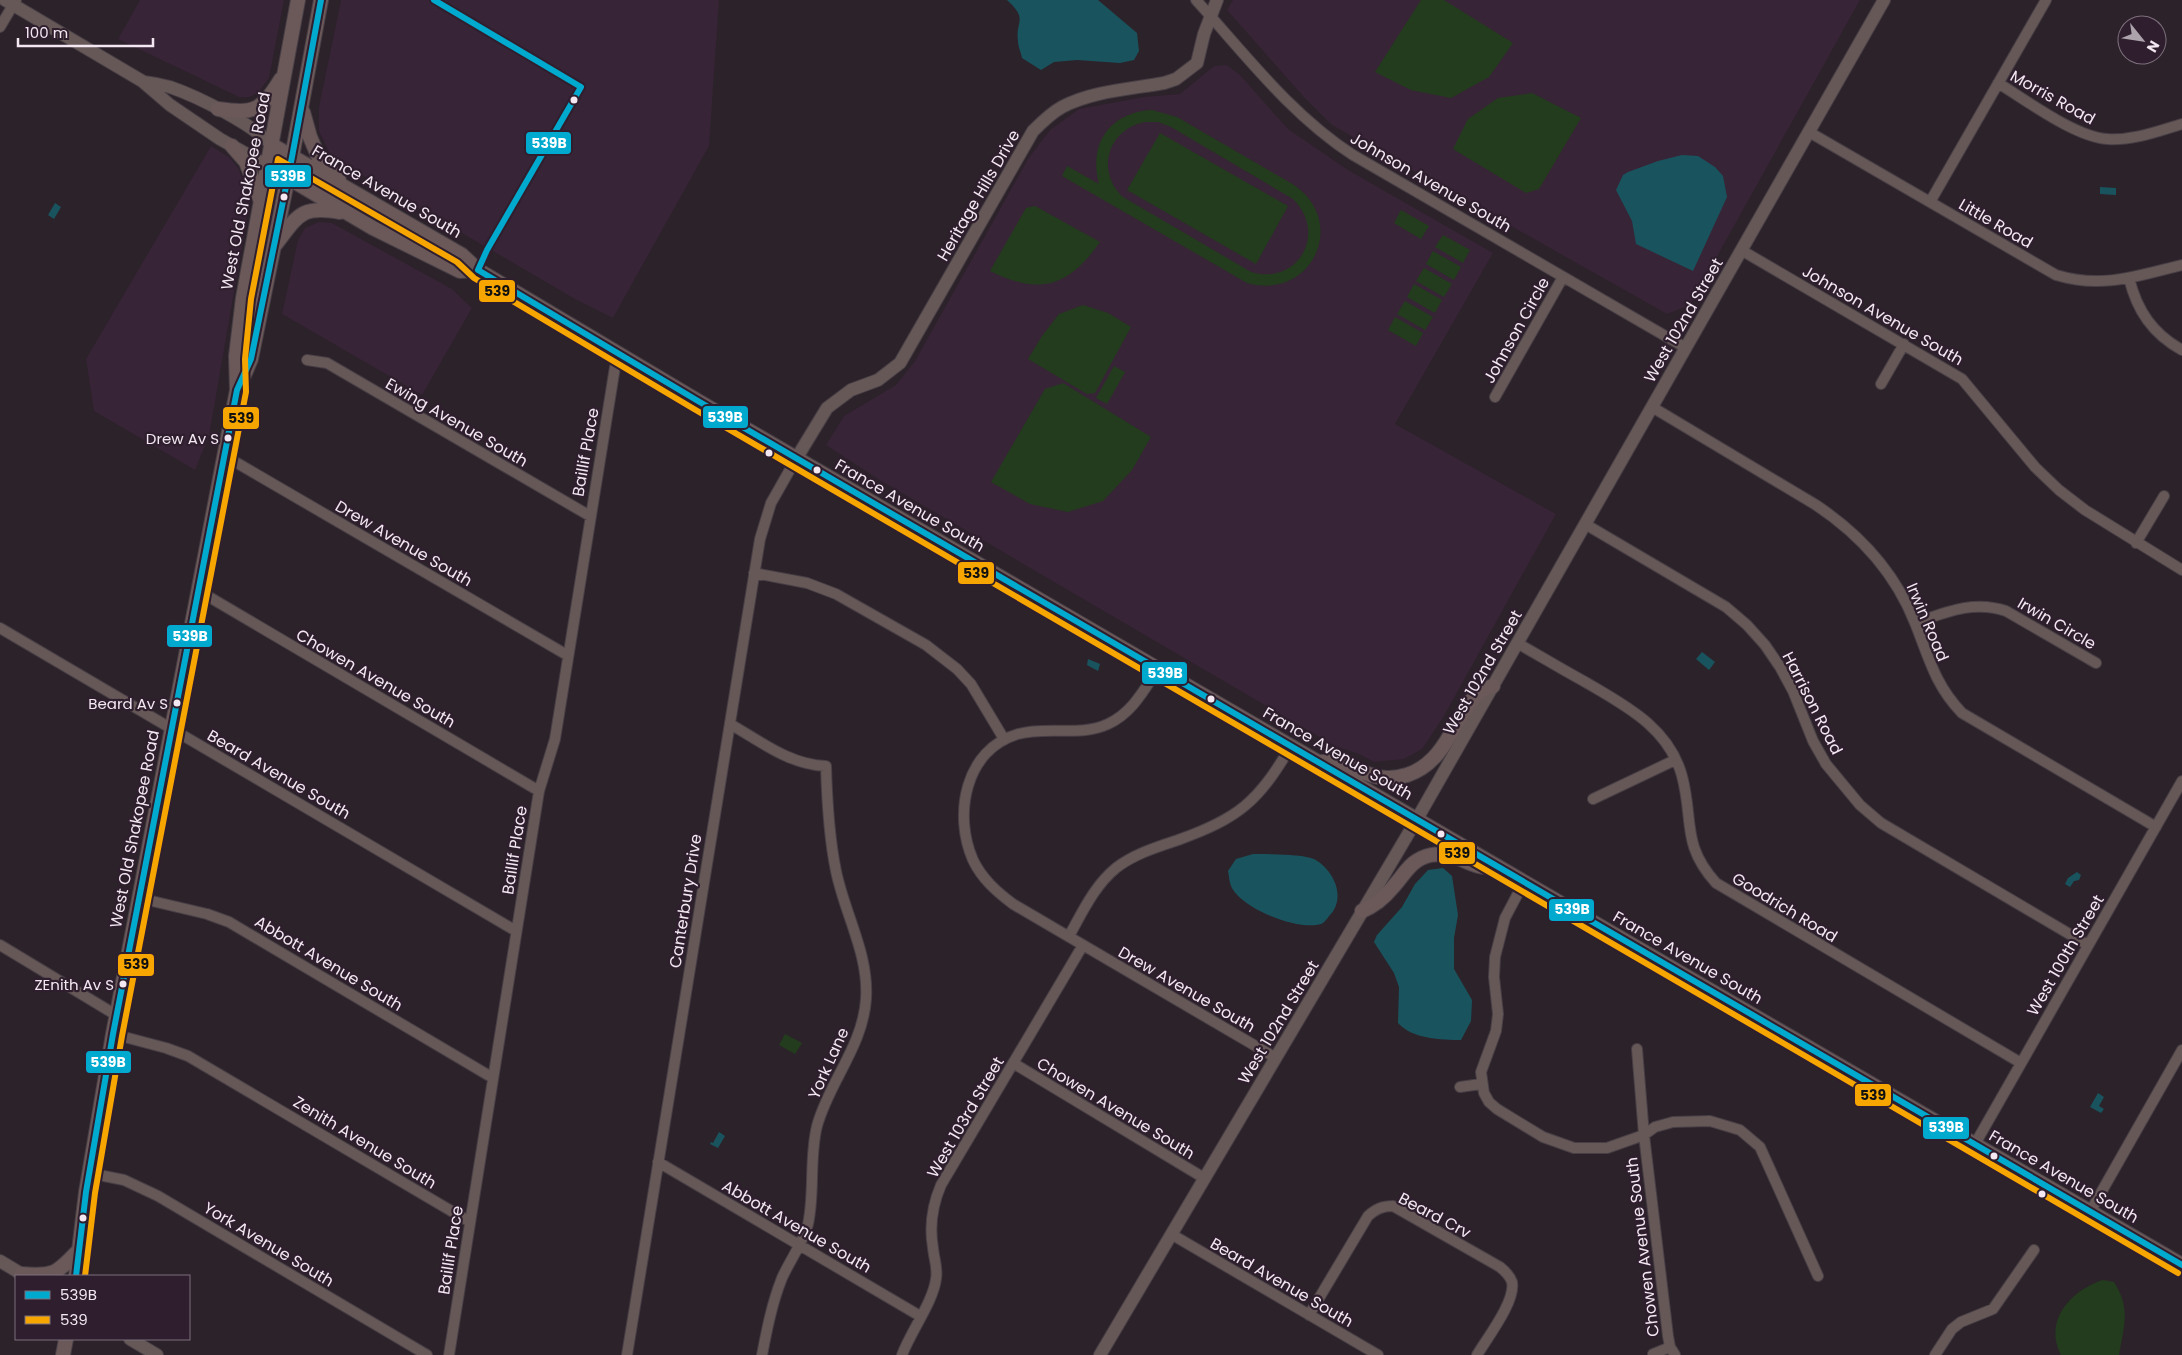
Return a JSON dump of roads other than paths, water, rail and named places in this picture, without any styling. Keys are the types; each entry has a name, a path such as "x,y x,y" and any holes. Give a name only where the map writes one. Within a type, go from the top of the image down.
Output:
{"main road":[{"name":"West Old Shakopee Road","path":"238,390 236,356 242,298 298,0"},
{"name":"West Old Shakopee Road","path":"76,1275 89,1173 112,1034 238,390 251,359 302,106 321,0"},
{"path":"218,109 239,112 254,110 268,100 285,74"},
{"path":"302,106 310,137 319,158 348,189"},
{"name":"France Avenue South","path":"272,145 462,255 478,270 796,459 2182,1265"},
{"path":"232,146 246,162 261,203"},
{"name":"France Avenue South","path":"268,166 372,228 460,271 478,270"},
{"path":"274,248 297,216 318,208 348,214"},
{"path":"1318,762 1332,761 1372,776 1398,777 1412,773 1424,767 1444,747 1477,692 1492,686"},
{"path":"1362,911 1385,896 1412,863 1428,856 1440,854 1454,856 1486,868 1498,866"},
{"path":"44,1275 58,1272 80,1250"},
{"path":"63,1355 66,1340"}],"street":[{"name":"Johnson Avenue South","path":"1196,0 1289,102 1329,140 1360,160 1686,348"},
{"name":"Heritage Hills Drive","path":"796,459 827,408 851,390 878,380 900,362 1033,131 1046,118 1062,107 1079,100 1164,83 1188,72 1197,63 1217,0"},
{"name":"West 102nd Street","path":"1100,1355 1417,819 1884,0"},
{"path":"1930,202 2046,0"},
{"path":"0,27 11,2"},
{"name":"France Avenue South","path":"11,2 142,81 170,105 232,146 268,166"},
{"name":"France Avenue South","path":"142,81 170,87 218,109 263,136 272,145"},
{"name":"Morris Road","path":"1998,83 2070,127 2087,135 2106,139 2143,135 2182,124"},
{"name":"Little Road","path":"1809,132 2056,275 2092,283 2129,278 2182,265"},
{"name":"Johnson Avenue South","path":"1741,250 1962,379 2041,473 2085,510 2182,570"},
{"name":"Johnson Circle","path":"1495,397 1563,277"},
{"path":"2129,278 2138,306 2147,322 2159,335 2182,350"},
{"path":"1881,384 1904,344"},
{"name":"Baillif Place","path":"449,1355 539,791 555,739 590,516 619,353"},
{"name":"Ewing Avenue South","path":"307,360 327,364 590,516"},
{"name":"Irwin Road","path":"1652,407 1838,519 1858,536 1881,562 1904,599 1937,681 1948,698 1962,713 2156,827"},
{"name":"Drew Avenue South","path":"226,456 568,656"},
{"name":"Canterbury Drive","path":"627,1355 754,573 764,520 780,486 796,459"},
{"path":"2136,543 2164,496"},
{"name":"Harrison Road","path":"1585,524 1726,607 1746,625 1765,645 1780,667 1793,690 1813,741 1826,764 1860,805 1880,823 2088,945"},
{"path":"754,573 807,583 836,594 943,656 970,684 1004,740"},
{"name":"Chowen Avenue South","path":"199,591 539,791"},
{"name":"Irwin Circle","path":"1915,623 1970,606 1994,606 2096,663"},
{"name":"Beard Avenue South","path":"0,628 516,931"},
{"name":"Goodrich Road","path":"1517,643 1628,707 1646,720 1661,736 1675,760 1683,782 1692,844 1706,871 1716,883 1728,892 2021,1063"},
{"path":"1158,668 1134,705 1108,724 1076,731 1035,731 1019,734 1004,740 989,750 978,763 968,784 964,803 963,823 967,842 982,875 1013,904 1069,936 1102,882 1116,868 1133,857 1200,832 1236,814 1265,787 1291,746"},
{"name":"York Lane","path":"730,724 787,757 812,766 826,766 830,838 836,872 844,904 863,957 866,978 863,1022 856,1042 830,1093 817,1126 812,1159 808,1224 785,1271 773,1303 762,1355"},
{"path":"1593,800 1675,760"},
{"name":"West 100th Street","path":"1975,1144 2182,781"},
{"path":"1524,882 1504,918 1498,937 1494,977 1498,1014 1496,1031 1481,1072 1481,1084 1484,1093 1497,1109 1558,1144 1574,1148 1607,1148 1644,1135 1655,1127 1691,1120 1710,1121 1729,1125 1740,1130 1760,1146 1818,1276"},
{"name":"Abbott Avenue South","path":"139,898 207,914 229,922 493,1078"},
{"name":"Drew Avenue South","path":"1069,936 1276,1058"},
{"path":"0,945 116,1015"},
{"name":"West 103rd Street","path":"902,1355 934,1290 936,1264 931,1234 934,1201 941,1185 1083,945"},
{"name":"Zenith Avenue South","path":"112,1034 188,1056 470,1222"},
{"name":"Chowen Avenue South","path":"1637,1049 1644,1135 1672,1351"},
{"path":"2090,1212 2182,1050"},
{"name":"Chowen Avenue South","path":"1013,1063 1204,1178"},
{"path":"1460,1087 1481,1084"},
{"name":"Abbott Avenue South","path":"658,1162 920,1316"},
{"name":"York Avenue South","path":"89,1173 124,1180 158,1196 427,1355"},
{"name":"Beard Crv","path":"1309,1315 1368,1216 1383,1206 1393,1206 1500,1267 1512,1281 1510,1300 1477,1355"},
{"name":"Beard Avenue South","path":"1171,1234 1378,1355"},
{"path":"1935,1355 1952,1329 1961,1322 1993,1309 2034,1250"},
{"path":"0,1261 23,1275"},
{"path":"132,1340 158,1355"},
{"path":"1653,1354 1672,1351"}],"water":[{"path":"1007,0 1098,0 1137,33 1139,51 1134,60 1120,63 1077,60 1054,62 1041,70 1022,58 1018,43 1020,20 1018,12"},
{"path":"1682,155 1698,156 1715,167 1723,176 1727,197 1693,271 1636,244 1632,221 1616,190 1623,175 1628,172"},
{"path":"2100,187 2116,188 2116,195 2100,194"},
{"path":"55,203 61,207 54,219 48,215"},
{"path":"1702,652 1715,662 1709,670 1696,659"},
{"path":"1088,659 1100,664 1098,671 1087,665"},
{"path":"1253,854 1309,857 1321,864 1332,877 1337,893 1334,909 1325,921 1321,924 1311,925 1285,921 1258,910 1237,895 1231,886 1228,871 1236,859"},
{"path":"1443,868 1452,876 1458,915 1454,938 1454,969 1472,1000 1471,1021 1461,1040 1428,1038 1411,1032 1398,1023 1399,987 1394,973 1374,942 1377,935 1402,907 1415,884 1428,870"},
{"path":"2077,872 2081,875 2079,880 2074,881 2070,887 2065,884 2068,878"},
{"path":"2098,1093 2104,1097 2099,1106 2104,1109 2101,1113 2090,1107"},
{"path":"719,1132 725,1136 718,1148 710,1144 711,1142 713,1143"}],"place":[{"name":"Drew Av S","path":"228,438"},
{"name":"Beard Av S","path":"177,703"},
{"name":"ZEnith Av S","path":"123,984"}]}
